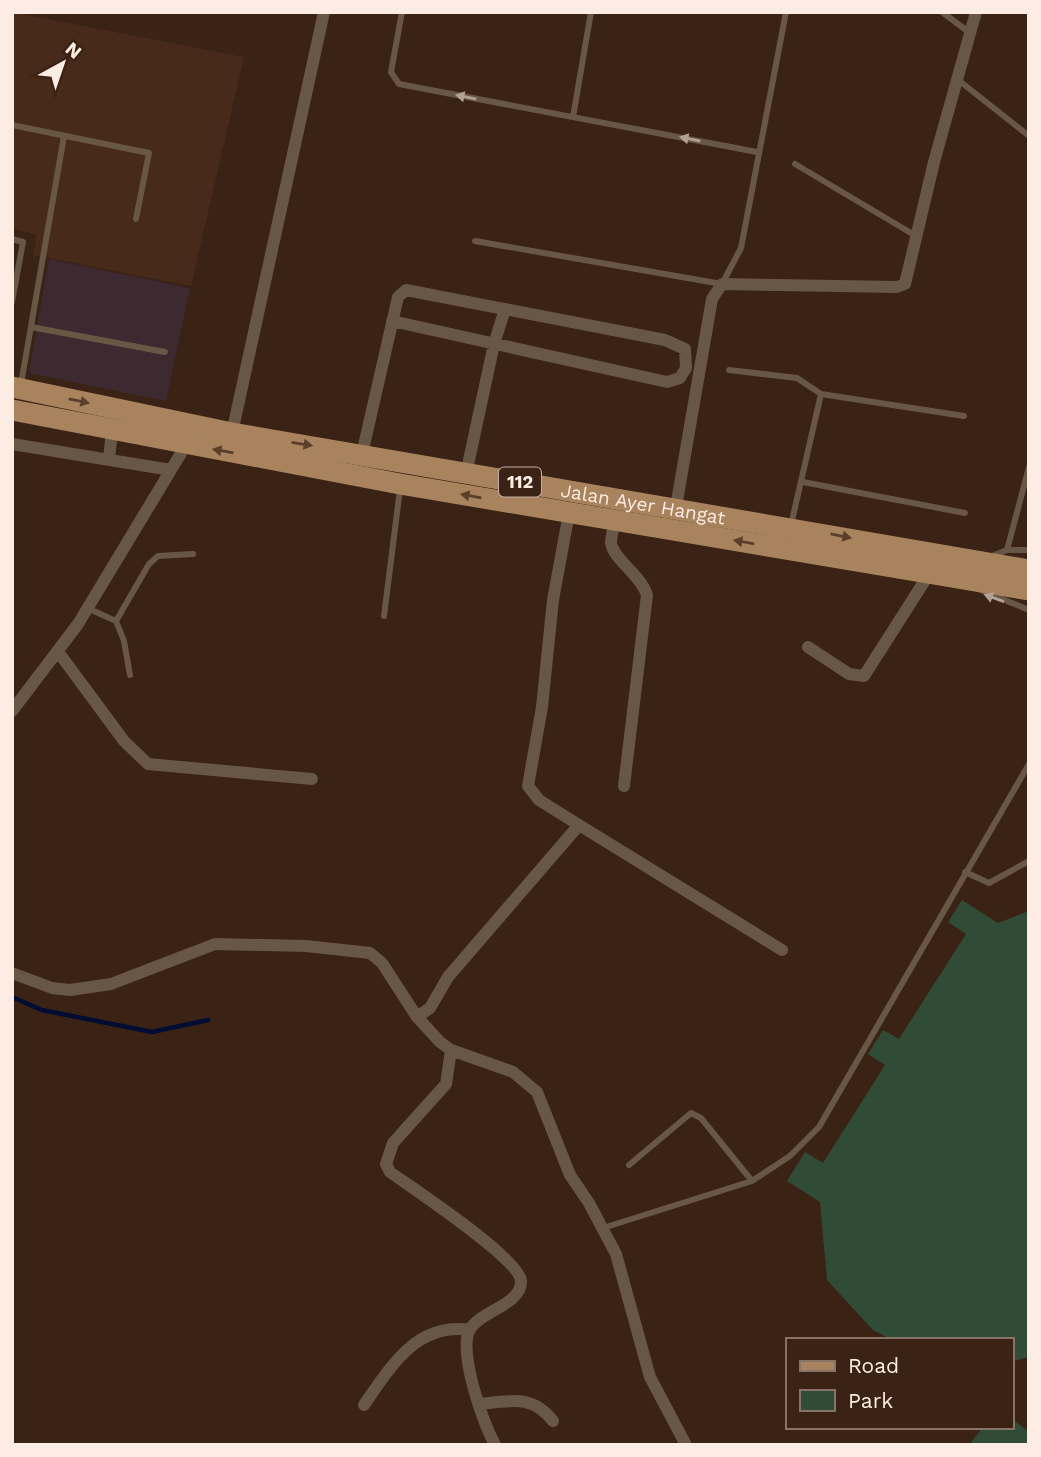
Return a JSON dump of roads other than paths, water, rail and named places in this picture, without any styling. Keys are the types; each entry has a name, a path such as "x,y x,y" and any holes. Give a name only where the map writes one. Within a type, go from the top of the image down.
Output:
{"main road":[{"name":"Jalan Ayer Hangat","path":"16,388 232,433 791,527 963,569 1029,590"},
{"name":"Jalan Ayer Hangat","path":"12,410 400,484 929,574 963,569 1029,570"}],"street":[{"path":"232,433 324,12"},
{"path":"676,508 712,299 722,284 901,287 907,281 956,78 976,12"},
{"path":"362,454 392,321 398,297 406,290 678,343 685,349 686,368 680,378 667,382 392,321"},
{"path":"466,474 494,344 505,309"},
{"path":"109,459 112,431"},
{"path":"12,444 171,470"},
{"path":"12,711 59,653 186,445"},
{"path":"569,513 553,600 542,708 527,786 539,800 782,950"},
{"path":"615,520 611,543 615,551 638,575 647,595 624,786"},
{"path":"808,647 849,674 864,677 929,574"},
{"path":"59,653 124,741 148,764 312,779"},
{"path":"417,1017 430,1008 449,977 579,825"},
{"path":"12,973 52,988 70,990 111,984 215,944 362,950 382,963 417,1017 451,1050 513,1072 537,1092 569,1175 603,1228 616,1254 650,1377 686,1445"},
{"path":"364,1405 388,1370 417,1340 440,1330 470,1330 517,1294 521,1282 518,1272 481,1237 390,1172 386,1164 393,1143 446,1084 451,1050"},
{"path":"470,1330 467,1342 468,1358 479,1404 495,1445"},
{"path":"479,1404 516,1400 541,1406 553,1421"}],"lane":[{"path":"402,12 391,72 399,84 757,152"},
{"path":"573,117 591,12"},
{"path":"475,242 722,284 741,248 757,152 786,12"},
{"path":"942,12 970,33"},
{"path":"956,78 1029,136"},
{"path":"12,125 149,153 136,219"},
{"path":"16,388 31,327 64,136"},
{"path":"796,164 918,237"},
{"path":"12,239 23,242 12,302"},
{"path":"31,327 165,352"},
{"path":"729,370 797,378 821,394 964,416"},
{"path":"791,527 821,394"},
{"path":"1007,550 1029,467"},
{"path":"803,482 965,513"},
{"path":"384,615 400,484"},
{"path":"1029,550 1007,550 963,569 984,594 1029,610"},
{"path":"116,621 149,564 158,556 193,554"},
{"path":"87,608 116,621 124,641 130,675"},
{"path":"603,1228 752,1181 790,1156 819,1127 1029,764"},
{"path":"965,872 989,883 1029,861"},
{"path":"629,1165 691,1113 701,1118 752,1181"}],"waterway":[{"path":"12,997 42,1010 152,1032 208,1020"}]}
